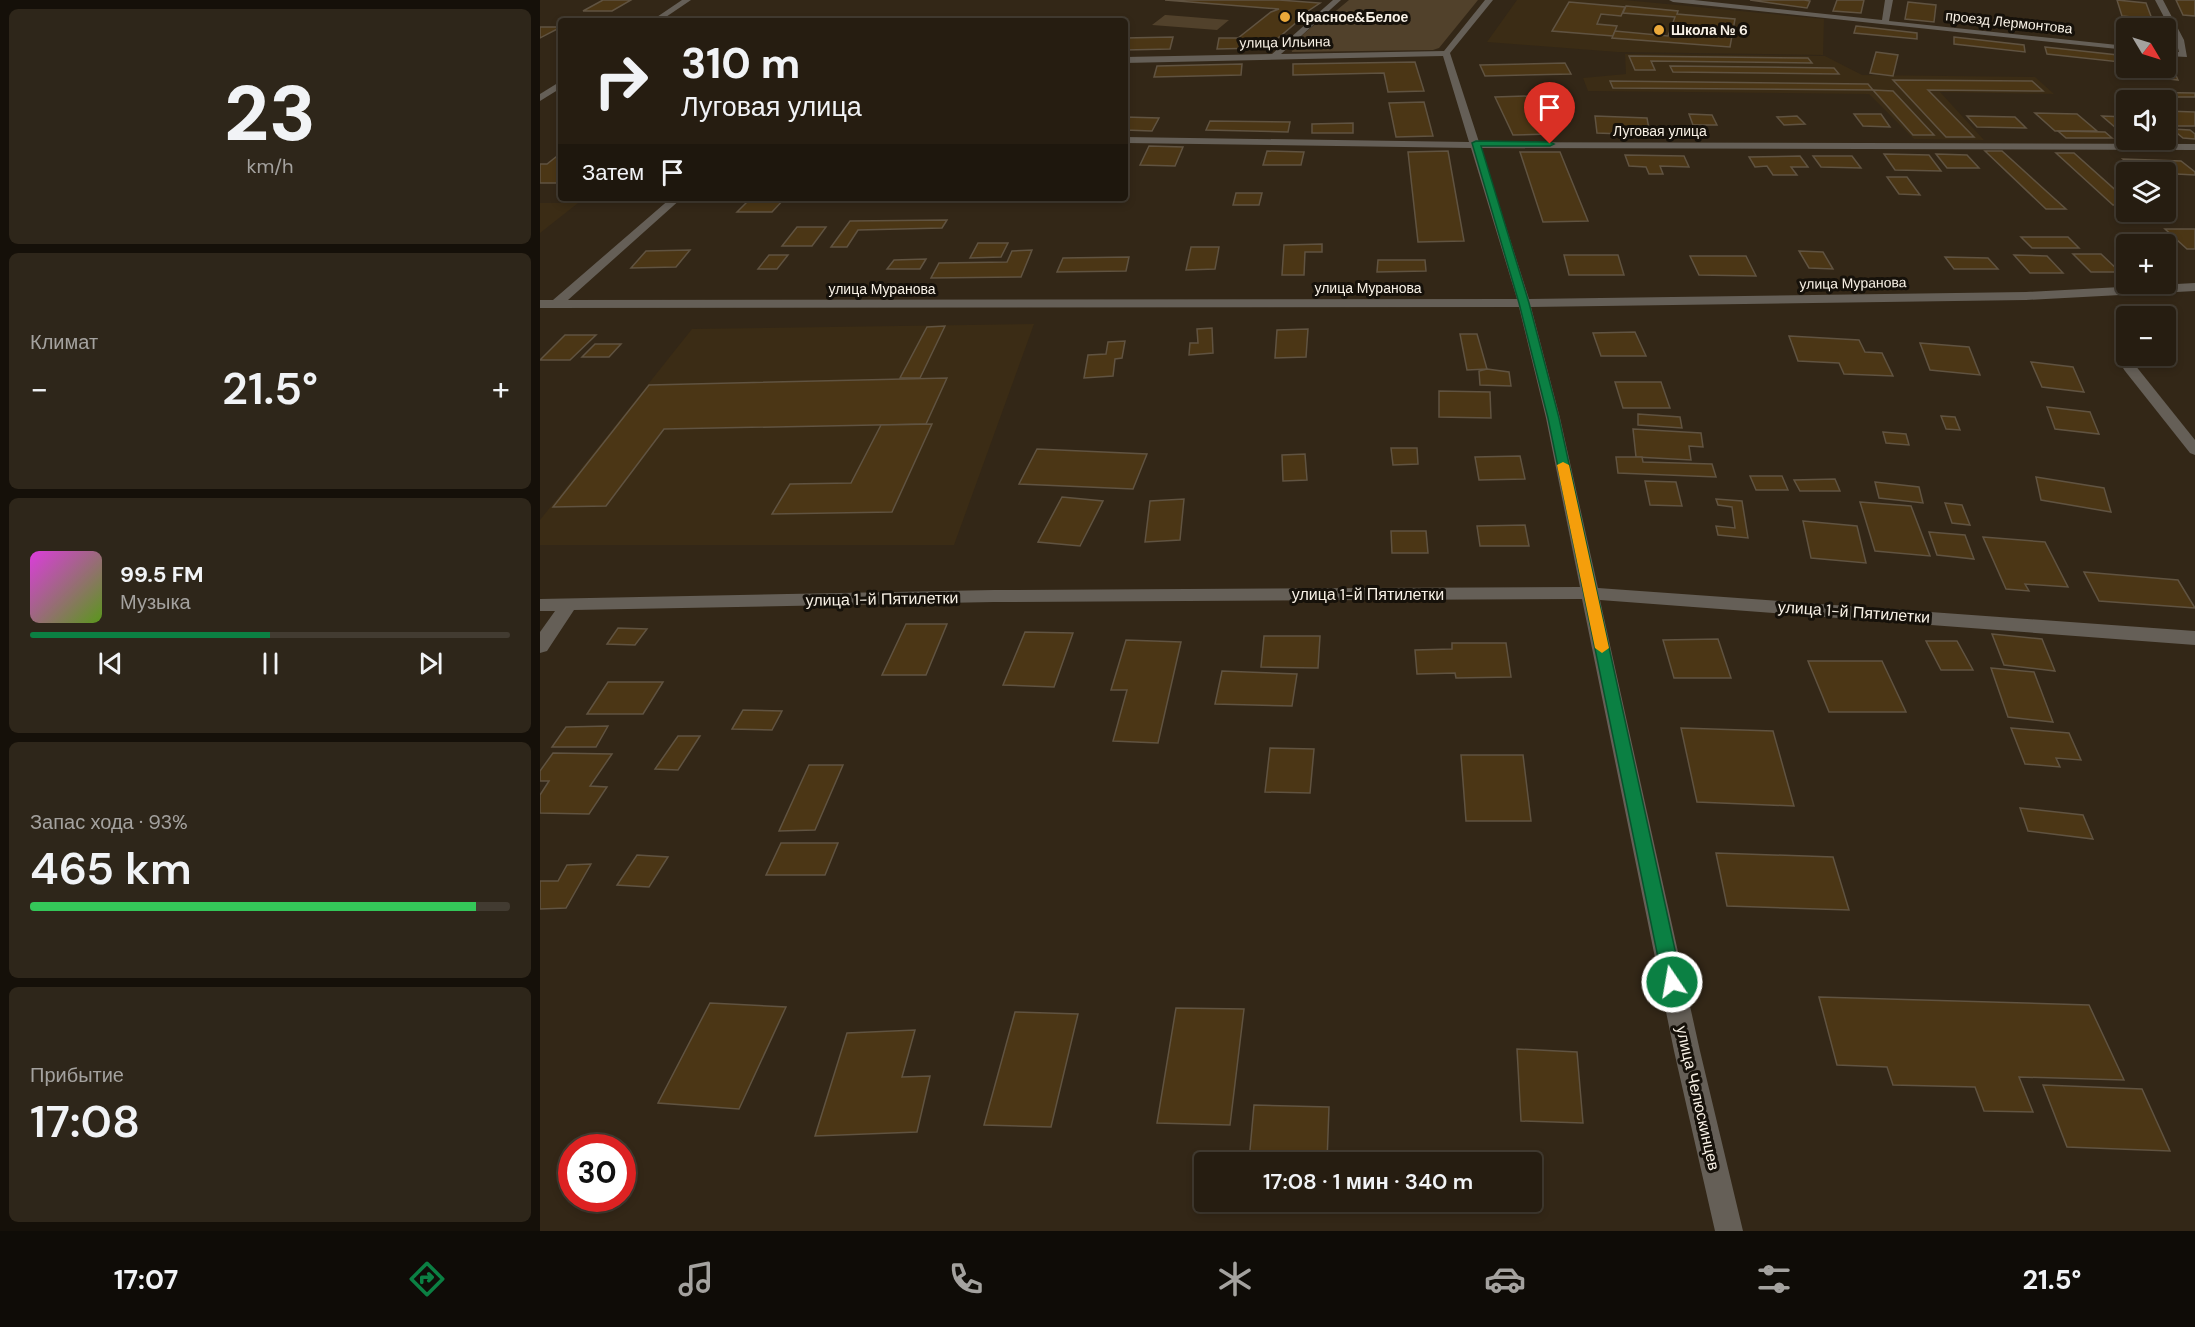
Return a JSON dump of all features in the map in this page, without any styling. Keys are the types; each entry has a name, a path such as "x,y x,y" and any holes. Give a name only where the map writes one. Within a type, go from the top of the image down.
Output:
{"street":[{"path":"660,18 687,0"},
{"path":"1276,56 1277,52 1337,0"},
{"path":"1446,53 1489,0"},
{"name":"проезд Лермонтова","path":"1674,0 2116,47"},
{"path":"1885,22 1889,0"},
{"path":"2159,0 2170,18"},
{"path":"2176,28 2184,41 2184,55 2176,54"},
{"name":"улица Ильина","path":"1128,60 1446,53"},
{"name":"улица Челюскинцев","path":"1446,53 1476,143 1524,303 1553,418 1687,1051 1729,1231"},
{"path":"540,98 558,86"},
{"name":"Луговая улица","path":"1128,140 2195,147"},
{"path":"556,304 674,201"},
{"name":"улица Муранова","path":"540,304 1524,303 2026,296 2195,287"},
{"path":"2130,368 2195,450"},
{"name":"улица 1-й Пятилетки","path":"540,605 1005,596 1590,593 2195,639"},
{"path":"540,646 568,605"}],"shaded area":[{"path":"1349,0 1478,0 1439,48 1433,50 1292,52 1291,48 1307,31 1317,23 1337,17 1331,15"},
{"name":"Школа № 6","path":"1517,0 1624,0 1824,19 1823,55 1617,52 1487,42"},
{"path":"1165,15 1229,20 1217,30 1152,25"},
{"path":"1625,54 1825,56 1862,75 2035,77 2054,94 1940,92 1984,140 1914,139 1869,94 1588,91 1583,78 1626,74"},
{"path":"540,203 578,203 540,233"},
{"path":"1034,324 954,545 540,545 540,520 692,329"}],"building":[{"path":"603,0 631,0 612,11 583,11"},
{"path":"1165,0 1279,0 1320,3 1302,15 1305,15 1270,45 1259,48 1217,49 1219,38 1238,38 1271,12 1279,9"},
{"path":"1750,0 1804,0 1810,1 1807,8"},
{"path":"1837,0 1864,0 1861,13 1833,11"},
{"path":"2117,0 2146,3 2152,18 2142,18 2122,16"},
{"path":"2176,0 2195,0 2195,16 2183,15"},
{"path":"1569,2 1625,7 1621,16 1601,14 1597,24 1617,26 1613,36 1552,31"},
{"path":"1908,2 1936,5 1934,22 1905,19"},
{"path":"1626,6 1678,11 1677,14 1735,19 1730,47 1612,38 1615,31 1668,36 1675,17 1623,13"},
{"path":"1994,18 2041,23 2041,31 1993,26"},
{"path":"1856,26 1917,33 1917,39 1854,33"},
{"path":"540,27 558,27 558,29 540,38"},
{"path":"1173,37 1170,49 1128,50 1128,38"},
{"path":"1954,37 2024,45 2025,52 1954,44"},
{"path":"2045,47 2116,55 2116,62 2047,54"},
{"path":"1876,52 1898,55 1893,76 1870,73"},
{"path":"1629,56 1808,58 1812,63 1651,61 1655,70 1635,70"},
{"path":"1415,62 1424,91 1388,92 1384,73 1293,75 1293,64"},
{"path":"1565,63 1571,74 1485,76 1480,65"},
{"path":"1242,64 1241,75 1154,77 1157,66"},
{"path":"1670,66 1834,68 1839,74 1673,72"},
{"path":"1893,80 2032,81 2043,91 1928,90 1974,137 1946,137"},
{"path":"1610,81 1868,84 1873,90 1613,88"},
{"path":"1873,90 1893,91 1934,135 1913,135"},
{"path":"2176,93 2195,93 2195,97 2176,97"},
{"path":"1529,96 1549,134 1513,135 1495,97"},
{"path":"1424,102 1433,136 1396,137 1389,103"},
{"path":"2176,111 2195,112 2195,126 2177,126"},
{"path":"2035,113 2077,114 2097,131 2055,131"},
{"path":"1689,114 1712,115 1717,125 1693,125"},
{"path":"1854,114 1881,114 1890,127 1863,126"},
{"path":"1595,116 1647,118 1650,135 1597,133"},
{"path":"1797,116 1805,124 1784,125 1777,117"},
{"path":"1967,116 2015,117 2026,128 1977,127"},
{"path":"2102,116 2116,117 2116,128"},
{"path":"1128,117 1159,118 1152,131 1128,130"},
{"path":"1210,121 1290,122 1288,132 1206,130"},
{"path":"1353,123 1353,133 1312,133 1312,124"},
{"path":"2176,129 2190,130 2195,134 2195,139 2183,138 2176,132"},
{"path":"2058,131 2105,132 2112,138 2066,138"},
{"path":"1149,146 1183,147 1175,166 1140,165"},
{"path":"1267,151 1304,152 1301,165 1263,165"},
{"path":"1448,151 1464,241 1418,242 1408,152"},
{"path":"1985,151 2002,151 2066,209 2046,209"},
{"path":"1520,152 1560,152 1588,221 1543,222"},
{"path":"2056,153 2074,153 2116,190 2116,205 2113,205"},
{"path":"1884,154 1929,155 1941,171 1895,170"},
{"path":"1936,154 1967,155 1979,168 1947,168"},
{"path":"558,155 558,183 540,183 540,164 547,164"},
{"path":"1625,155 1684,156 1689,167 1660,166 1663,174 1649,174 1646,167 1629,166"},
{"path":"1800,156 1808,167 1791,167 1797,175 1773,175 1767,166 1755,167 1749,157"},
{"path":"1813,156 1852,156 1861,168 1821,167"},
{"path":"2123,159 2181,161 2195,172 2195,175 2176,174 2176,162 2127,162"},
{"path":"1887,177 1907,177 1920,195 1899,194"},
{"path":"1236,193 1262,193 1259,205 1233,205"},
{"path":"748,201 782,201 772,212 737,212"},
{"path":"947,220 942,228 858,230 847,247 831,247 850,221"},
{"path":"797,227 826,227 812,246 782,246"},
{"path":"2165,229 2195,229 2195,249 2187,249 2176,239 2176,234 2170,234"},
{"path":"2021,237 2068,237 2079,248 2032,248"},
{"path":"978,243 1008,243 1001,257 970,258"},
{"path":"1322,244 1322,252 1305,252 1304,275 1282,275 1284,245"},
{"path":"1191,247 1219,247 1215,269 1186,270"},
{"path":"690,250 676,267 631,268 646,251"},
{"path":"1032,250 1021,277 931,278 939,263 1007,262 1012,251"},
{"path":"1799,251 1823,252 1833,269 1809,268"},
{"path":"2073,254 2101,254 2116,268 2116,272 2091,272"},
{"path":"769,255 788,255 777,269 758,269"},
{"path":"1564,255 1618,255 1624,275 1569,275"},
{"path":"2014,255 2047,256 2063,273 2030,273"},
{"path":"1690,256 1746,256 1756,276 1699,275"},
{"path":"1129,257 1126,271 1057,272 1063,258"},
{"path":"1945,257 1988,258 1998,269 1954,269"},
{"path":"926,259 920,269 887,269 894,260"},
{"path":"1378,260 1425,260 1426,271 1377,272"},
{"path":"945,326 920,378 900,378 927,327"},
{"path":"1212,328 1213,353 1189,355 1190,343 1198,343 1197,329"},
{"path":"1308,329 1306,357 1275,358 1277,330"},
{"path":"1635,332 1646,356 1601,356 1593,333"},
{"path":"1460,334 1477,334 1487,369 1467,370"},
{"path":"565,335 596,335 570,360 540,360"},
{"path":"1789,336 1859,340 1865,352 1882,353 1893,376 1844,374 1839,363 1798,361"},
{"path":"1125,341 1122,358 1115,359 1113,376 1084,378 1088,355 1106,354 1108,342"},
{"path":"1920,343 1969,347 1980,375 1930,370"},
{"path":"595,344 621,344 609,357 582,357"},
{"path":"2031,362 2073,367 2084,392 2042,387"},
{"path":"1487,369 1509,372 1511,386 1480,385 1479,371"},
{"path":"947,378 926,424 664,429 606,506 553,507 649,385"},
{"path":"1615,382 1661,382 1670,408 1623,408"},
{"path":"1439,391 1490,392 1491,418 1439,417"},
{"path":"2047,407 2090,412 2099,434 2055,429"},
{"path":"1638,414 1680,417 1682,428 1638,425"},
{"path":"1941,416 1955,417 1960,430 1946,429"},
{"path":"932,424 892,512 772,514 790,484 851,483 881,425"},
{"path":"1633,429 1701,433 1703,447 1689,446 1691,460 1636,457"},
{"path":"1883,432 1906,434 1909,445 1886,443"},
{"path":"1391,448 1417,448 1418,464 1393,465"},
{"path":"1037,449 1147,454 1133,489 1019,484"},
{"path":"1305,454 1307,480 1283,481 1282,455"},
{"path":"1520,456 1525,479 1479,480 1475,457"},
{"path":"1616,457 1642,457 1643,462 1712,464 1716,477 1618,473"},
{"path":"1750,476 1782,476 1788,490 1756,490"},
{"path":"2036,477 2104,488 2111,512 2041,500"},
{"path":"1835,479 1840,491 1800,491 1794,480"},
{"path":"1645,481 1676,482 1682,506 1650,505"},
{"path":"1875,482 1919,487 1923,503 1879,498"},
{"path":"1062,497 1103,501 1080,546 1038,542"},
{"path":"1184,499 1180,540 1145,542 1150,501"},
{"path":"1716,499 1742,501 1748,538 1718,535 1716,526 1735,528 1732,507 1718,505"},
{"path":"1860,502 1911,506 1930,556 1875,551"},
{"path":"1945,503 1962,505 1970,525 1952,523"},
{"path":"1803,521 1857,526 1866,563 1811,558"},
{"path":"1525,525 1529,546 1480,546 1477,526"},
{"path":"1391,531 1426,531 1428,553 1392,553"},
{"path":"1929,532 1965,535 1974,559 1937,555"},
{"path":"1983,537 2045,542 2068,587 2025,584 2029,591 2006,589"},
{"path":"2084,572 2178,580 2195,608 2099,601"},
{"path":"906,624 947,624 926,675 882,675"},
{"path":"618,628 647,629 635,645 607,644"},
{"path":"1025,632 1073,633 1054,687 1003,685"},
{"path":"1992,634 2042,639 2055,671 2004,665"},
{"path":"1264,636 1320,636 1318,668 1261,667"},
{"path":"1718,639 1731,678 1674,678 1663,640"},
{"path":"1126,640 1181,642 1158,743 1113,741 1127,690 1111,690"},
{"path":"1926,641 1957,641 1973,670 1941,670"},
{"path":"1452,643 1506,643 1511,677 1456,678 1455,673 1417,674 1415,650 1452,649"},
{"path":"1808,661 1882,661 1906,712 1829,712"},
{"path":"1991,668 2034,672 2053,722 2008,717"},
{"path":"1222,671 1297,674 1292,706 1215,704"},
{"path":"608,682 663,682 643,714 587,714"},
{"path":"743,710 782,711 772,730 732,729"},
{"path":"608,726 596,747 552,747 566,727"},
{"path":"1681,728 1773,731 1794,806 1697,802"},
{"path":"2011,728 2069,733 2081,760 2056,758 2060,767 2025,764"},
{"path":"678,736 700,736 678,770 655,769"},
{"path":"1270,748 1314,749 1310,793 1265,792"},
{"path":"553,753 612,754 590,786 607,787 589,814 540,813 540,795 549,781 540,781 540,771"},
{"path":"1461,755 1523,755 1531,821 1466,821"},
{"path":"809,765 843,765 815,830 779,831"},
{"path":"2020,808 2083,815 2093,839 2028,831"},
{"path":"781,843 838,843 825,875 766,875"},
{"path":"1716,853 1833,857 1849,910 1727,906"},
{"path":"637,855 668,857 649,887 617,885"},
{"path":"591,864 566,908 540,909 540,881 558,881 567,865"},
{"path":"1819,997 2089,1005 2124,1080 2019,1077 2033,1112 1984,1111 1975,1087 1893,1085 1887,1067 1837,1065"},
{"path":"710,1003 786,1007 739,1109 658,1103"},
{"path":"1176,1008 1244,1009 1230,1125 1157,1123"},
{"path":"1015,1012 1078,1014 1051,1127 984,1125"},
{"path":"915,1030 902,1077 930,1076 917,1132 815,1136 847,1033"},
{"path":"1517,1049 1577,1052 1583,1123 1521,1121"},
{"path":"2043,1085 2142,1089 2170,1151 2067,1147"},
{"path":"1254,1105 1329,1107 1327,1152 1250,1152"}],"slow traffic":[{"path":"1563,465 1602,648"}],"place":[{"name":"Красное&Белое","path":"1285,17"},
{"name":"Школа № 6","path":"1659,30"}],"route":[{"path":"1550,144 1476,143 1524,303 1553,418 1672,982"}]}
